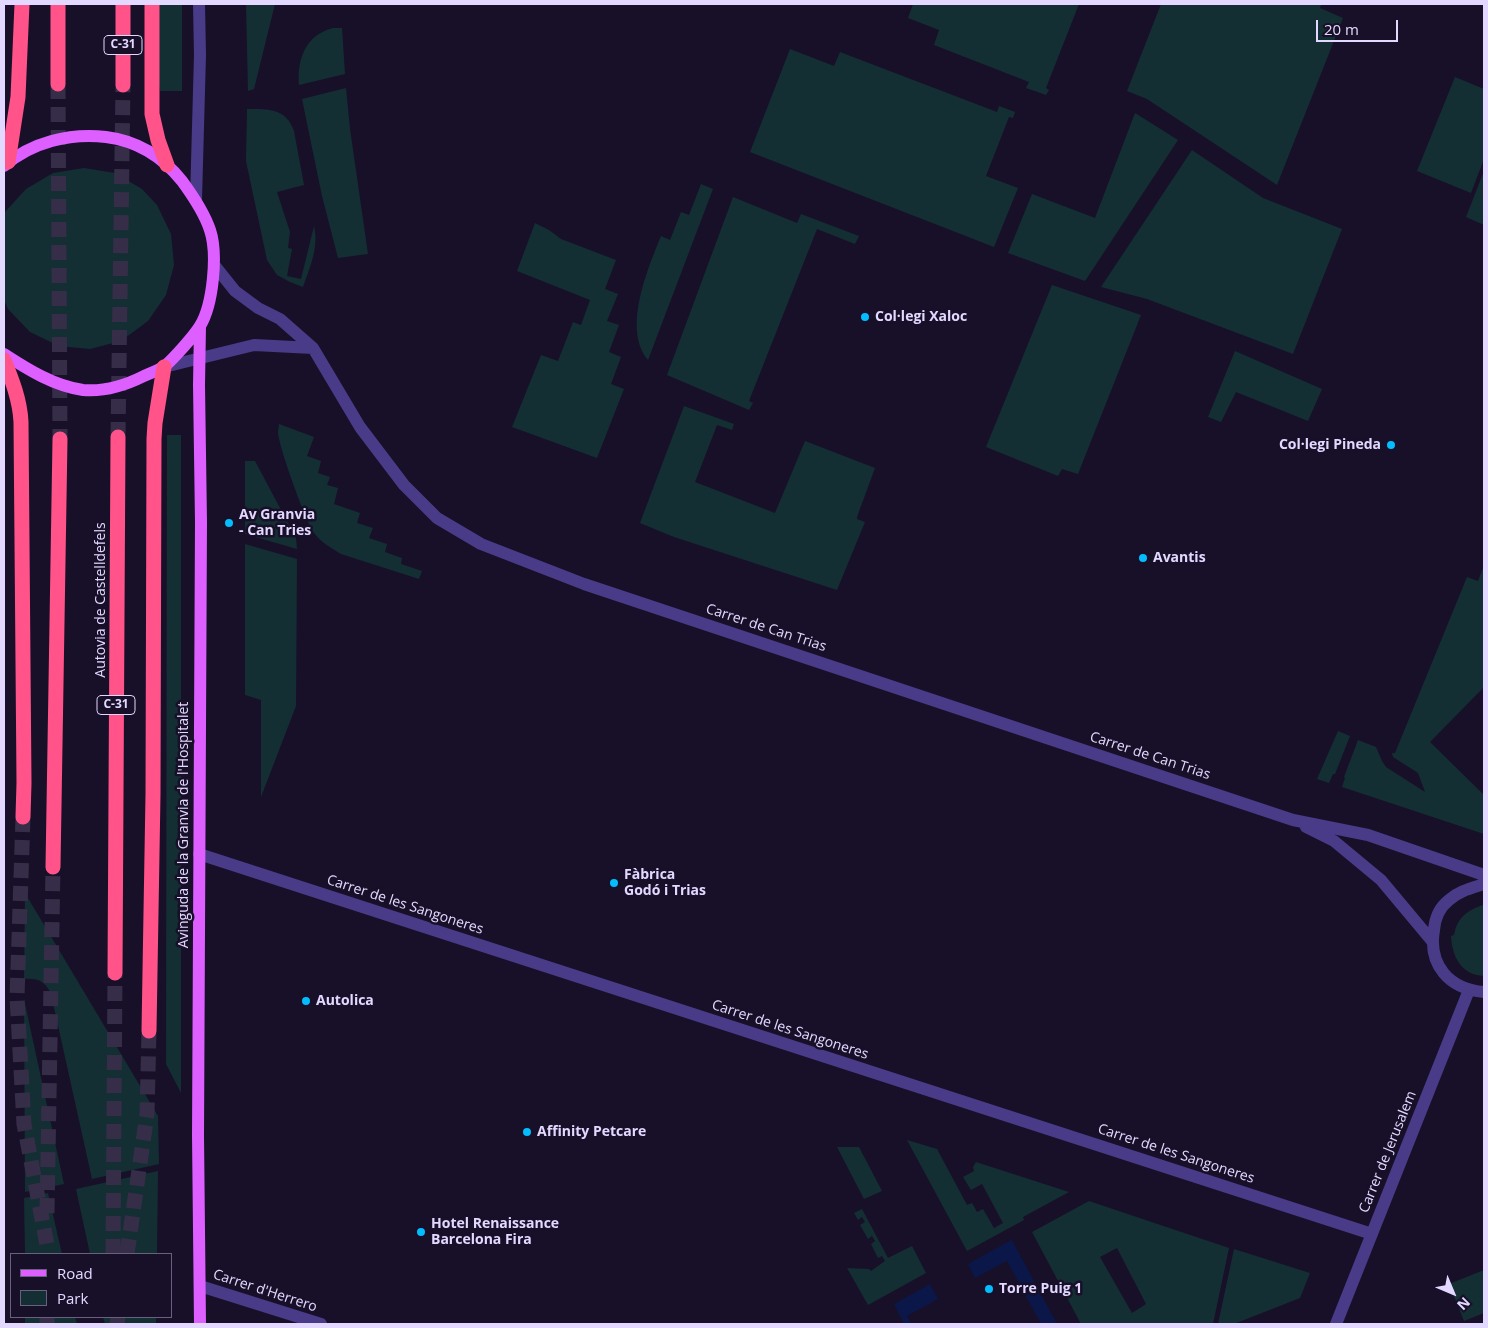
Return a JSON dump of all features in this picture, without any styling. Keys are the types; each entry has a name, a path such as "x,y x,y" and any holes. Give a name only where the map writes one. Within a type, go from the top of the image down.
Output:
{"highway":[{"path":"6,164 18,97 22,4"},
{"path":"58,4 58,84"},
{"name":"C-31","path":"123,4 123,85"},
{"path":"152,4 152,114 158,140 167,165"},
{"path":"4,360 13,381 21,422 23,817"},
{"path":"149,1030 153,781 154,423 164,366"},
{"name":"Autovia de Castelldefels","path":"115,973 118,437"},
{"path":"53,867 60,439"}],"main road":[{"path":"4,354 26,369 54,382 83,390 127,384 164,366 200,326 207,306 215,266 210,232 196,199 167,165 144,147 117,138 87,135 53,139 31,149 6,164"},
{"name":"Avinguda de la Granvia de l'Hospitalet","path":"200,326 198,385 201,522 198,1135 200,1324"}],"street":[{"path":"196,199 200,64 199,4"},
{"name":"Carrer de Can Trias","path":"215,266 236,291 258,308 280,319 313,348 360,427 404,485 437,518 480,544 584,584 1293,820 1368,835 1484,875"},
{"path":"164,366 254,345 313,348"},
{"name":"Carrer de Can Trias","path":"1293,820 1334,841 1380,880 1432,941"},
{"name":"Carrer de les Sangoneres","path":"199,854 1372,1234"},
{"path":"1484,884 1460,892 1449,900 1440,910 1435,922 1432,941 1438,967 1448,978 1469,990 1484,992"},
{"name":"Carrer de Jerusalem","path":"1336,1324 1469,990"},
{"name":"Carrer d'Herrero","path":"200,1286 321,1324"}],"green space":[{"path":"159,4 182,4 182,91 160,91 156,67"},
{"path":"246,4 275,4 254,89 248,91"},
{"path":"913,4 1079,4 1046,88 1049,90 1046,95 1026,88 1029,82 934,45 939,30 908,18"},
{"path":"1161,4 1321,4 1320,8 1343,18 1277,185 1147,99 1127,91"},
{"path":"342,28 345,74 299,85 301,58 309,43 323,31"},
{"path":"790,49 834,66 840,52 997,112 999,106 1015,112 1013,118 1009,117 986,176 1018,188 994,247 750,152"},
{"path":"1455,77 1484,89 1484,159 1471,193 1417,171"},
{"path":"346,88 368,254 338,258 322,196 302,99"},
{"path":"247,109 275,111 291,123 294,131 304,185 277,192 290,232 288,248 292,249 287,276 301,279 314,226 315,249 303,287 277,275 267,260 246,161"},
{"path":"1135,113 1178,140 1085,281 1008,253 1032,194 1095,218"},
{"path":"1192,150 1263,198 1342,229 1293,354 1147,299 1101,287"},
{"path":"84,168 115,173 142,189 157,205 171,234 174,265 166,295 148,321 121,341 90,349 59,346 30,332 8,309 4,300 5,212 26,189 53,173"},
{"path":"1484,171 1484,225 1466,217"},
{"path":"701,184 713,189 648,360 641,347 637,332 637,316 644,281 661,236 670,240 681,212 689,215"},
{"path":"733,197 797,223 801,214 859,236 855,244 817,229 749,401 753,403 749,410 667,375"},
{"path":"535,223 561,239 616,260 605,289 618,294 607,321 619,325 609,352 621,357 611,384 624,389 597,458 512,427 541,355 558,361 573,322 581,325 590,300 517,271"},
{"path":"1052,285 1141,315 1078,474 1062,469 1058,476 986,447"},
{"path":"1235,351 1322,389 1308,421 1236,392 1221,422 1208,417"},
{"path":"684,406 734,424 732,430 717,425 695,482 775,513 805,441 875,468 857,517 857,519 865,522 837,590 674,537 640,523"},
{"path":"279,424 314,437 307,456 321,461 318,473 330,477 327,485 338,488 334,504 360,513 357,523 373,528 369,538 387,544 385,552 402,558 401,564 422,571 419,579 341,554 317,537 310,526 287,467 279,440"},
{"path":"167,435 181,435 181,1093 166,1064"},
{"path":"245,461 255,461 296,538 297,549 245,534"},
{"path":"245,544 297,559 296,706 261,797 261,700 245,695"},
{"path":"1483,568 1484,687 1430,742 1484,795 1484,834 1342,787 1358,740 1376,747 1386,767 1425,792 1418,773 1393,757 1392,753 1395,753 1467,577 1478,581"},
{"path":"1338,731 1350,736 1335,774 1333,774 1329,783 1317,779"},
{"path":"25,893 158,1116 159,1164 92,1179 51,994 44,983 33,979 24,979"},
{"path":"1483,905 1484,976 1469,972 1459,963 1453,951 1451,936 1454,935 1460,919 1472,909"},
{"path":"24,999 64,1184 25,1192"},
{"path":"907,1140 937,1149 967,1205 972,1203 977,1212 983,1209 994,1228 1003,1223 982,1184 971,1190 963,1177 974,1171 973,1167 976,1162 1069,1192 1023,1217 1024,1220 967,1251"},
{"path":"837,1147 859,1147 882,1191 864,1199"},
{"path":"158,1171 157,1253 90,1253 76,1189"},
{"path":"48,1193 62,1253 25,1253 24,1198"},
{"path":"1089,1201 1229,1248 1213,1324 1081,1324 1032,1232","holes":["1117,1248 1146,1304 1132,1313 1100,1257"]},
{"path":"862,1209 888,1258 912,1246 926,1273 868,1305 847,1268 869,1269 871,1271 885,1261 882,1256 878,1258 871,1244 875,1241 872,1236 868,1239 860,1225 865,1222 862,1217 858,1220 854,1213"},
{"path":"1234,1249 1310,1273 1300,1298 1234,1324 1218,1324"},
{"path":"1484,1270 1484,1313 1464,1321 1449,1284"},
{"path":"25,1318 75,1318 77,1324 25,1324"},
{"path":"103,1318 156,1318 156,1324 105,1324"}],"shaded area":[{"path":"1011,1240 1057,1324 1041,1324 1007,1261 975,1278 968,1264"},
{"path":"930,1284 938,1299 907,1316 911,1324 904,1324 894,1304"}],"tunnel":[{"path":"58,84 60,439"},
{"path":"118,437 123,85"},
{"path":"23,817 17,997 24,1124 47,1245"},
{"path":"47,1213 53,867"},
{"path":"113,1253 115,973"},
{"path":"127,1253 147,1114 149,1031"},
{"path":"47,1318 47,1324"},
{"path":"117,1324 118,1318"}],"place":[{"name":"Col·legi Xaloc","path":"865,317"},
{"name":"Col·legi Pineda","path":"1391,445"},
{"name":"Av Granvia - Can Tries","path":"229,523"},
{"name":"Avantis","path":"1143,558"},
{"name":"Fàbrica Godó i Trias","path":"614,883"},
{"name":"Autolica","path":"306,1001"},
{"name":"Affinity Petcare","path":"527,1132"},
{"name":"Hotel Renaissance Barcelona Fira","path":"421,1232"},
{"name":"Torre Puig 1","path":"989,1289"}]}
